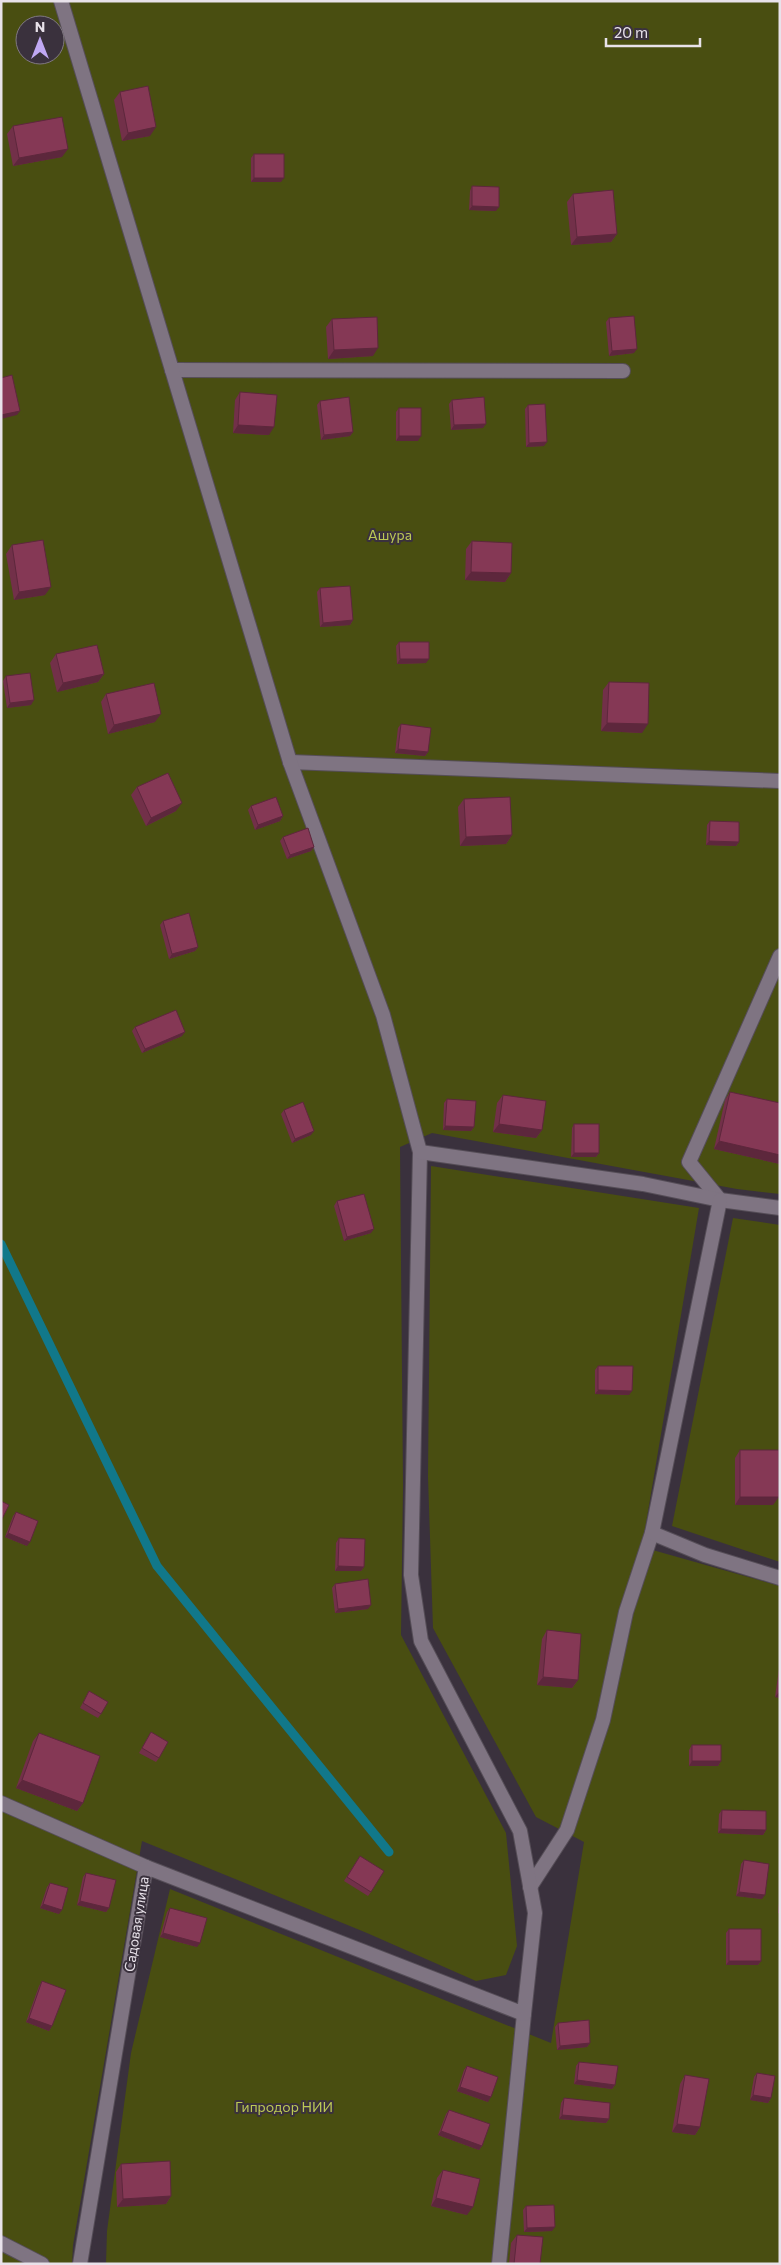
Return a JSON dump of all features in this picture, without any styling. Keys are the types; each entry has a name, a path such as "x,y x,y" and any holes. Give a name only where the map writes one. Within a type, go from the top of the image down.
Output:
{"street":[{"path":"60,1 290,762 383,1015 420,1152 411,1575 421,1641 520,1832 535,1913 499,2264"},
{"path":"172,370 623,370"},
{"path":"290,762 780,781"},
{"path":"720,1200 689,1162 780,956"},
{"path":"420,1152 643,1184 720,1200 780,1208"},
{"path":"530,1887 567,1830 603,1720 626,1612 652,1533 720,1200"},
{"path":"652,1533 705,1555 780,1578"},
{"path":"1,1803 146,1867"},
{"name":"Садовая улица","path":"80,2264 146,1867 524,2014"},
{"path":"1,2243 42,2264"}],"green space":[{"name":"Ашура","path":"1,1 780,1 780,1194 737,1189 432,1133 400,1147 403,1486 401,1635 506,1833 517,1946 506,1975 476,1981 367,1933 142,1841 73,2245 72,2264 1,2264"},
{"name":"Гипродор НИИ","path":"431,1166 699,1208 642,1547 780,1586 780,2264 106,2264 107,2231 131,2053 170,1889 551,2043 584,1842 536,1817 433,1628 428,1477"},
{"path":"733,1218 780,1225 780,1562 672,1526"}],"building":[{"path":"148,86 156,127 128,133 120,92"},
{"path":"62,117 68,149 19,158 13,126"},
{"path":"254,154 284,154 284,178 254,178"},
{"path":"472,186 499,187 499,207 472,206"},
{"path":"613,190 617,234 577,237 573,194"},
{"path":"634,316 637,349 612,351 609,318"},
{"path":"377,317 378,348 334,350 332,319"},
{"path":"12,375 20,411 1,415 1,378"},
{"path":"240,392 277,395 274,427 238,425"},
{"path":"349,397 353,432 324,435 320,401"},
{"path":"484,397 486,424 454,425 452,400"},
{"path":"545,404 547,442 529,443 528,405"},
{"path":"399,408 421,408 421,436 399,436"},
{"path":"43,540 51,587 19,592 12,545"},
{"path":"472,541 512,543 511,573 471,572"},
{"path":"350,586 353,620 323,623 320,588"},
{"path":"399,642 429,642 429,659 400,659"},
{"path":"97,645 104,674 63,683 56,654"},
{"path":"30,673 34,700 10,703 6,676"},
{"path":"609,682 649,683 648,724 607,723"},
{"path":"154,683 161,714 114,725 106,694"},
{"path":"401,724 431,728 428,752 398,749"},
{"path":"168,773 182,803 151,818 137,787"},
{"path":"276,797 283,816 258,825 251,806"},
{"path":"510,797 512,835 466,837 464,799"},
{"path":"710,821 739,822 739,842 709,841"},
{"path":"308,828 314,847 290,855 283,837"},
{"path":"189,913 198,947 172,954 163,921"},
{"path":"176,1010 185,1032 145,1049 135,1027"},
{"path":"730,1092 780,1103 780,1155 719,1141"},
{"path":"503,1095 546,1101 542,1130 499,1124"},
{"path":"447,1099 476,1101 474,1127 445,1126"},
{"path":"303,1102 314,1131 295,1139 284,1110"},
{"path":"574,1124 599,1124 599,1153 574,1153"},
{"path":"364,1194 374,1229 347,1237 337,1201"},
{"path":"598,1366 633,1366 632,1391 598,1390"},
{"path":"740,1450 779,1450 779,1497 740,1497"},
{"path":"1,1501 9,1505 1,1521"},
{"path":"16,1512 38,1521 30,1542 8,1533"},
{"path":"339,1538 365,1539 364,1567 338,1566"},
{"path":"368,1579 371,1605 338,1609 335,1584"},
{"path":"547,1630 581,1634 578,1680 543,1677"},
{"path":"89,1691 108,1702 101,1714 83,1703"},
{"path":"151,1732 168,1742 159,1758 142,1748"},
{"path":"39,1733 100,1756 83,1803 22,1780"},
{"path":"692,1745 721,1745 721,1761 692,1761"},
{"path":"722,1810 766,1811 766,1830 721,1829"},
{"path":"360,1856 384,1871 371,1892 347,1877"},
{"path":"744,1860 769,1864 765,1895 739,1892"},
{"path":"86,1873 116,1880 109,1908 80,1901"},
{"path":"50,1883 68,1888 62,1910 43,1904"},
{"path":"170,1908 207,1918 200,1943 163,1933"},
{"path":"729,1929 761,1929 761,1961 729,1961"},
{"path":"42,1981 66,1990 52,2026 29,2018"},
{"path":"589,2020 590,2043 560,2046 558,2023"},
{"path":"579,2062 618,2066 615,2085 577,2080"},
{"path":"467,2066 498,2077 491,2097 460,2087"},
{"path":"757,2073 775,2076 771,2098 753,2095"},
{"path":"685,2075 709,2079 700,2127 677,2124"},
{"path":"564,2098 610,2103 609,2119 562,2115"},
{"path":"449,2110 490,2124 482,2146 441,2131"},
{"path":"170,2161 171,2196 123,2199 121,2164"},
{"path":"443,2170 480,2179 473,2207 436,2198"},
{"path":"554,2205 555,2227 527,2228 526,2206"},
{"path":"517,2235 543,2237 540,2264 514,2264"}],"waterway":[{"path":"1,1244 157,1566 389,1852"}]}
